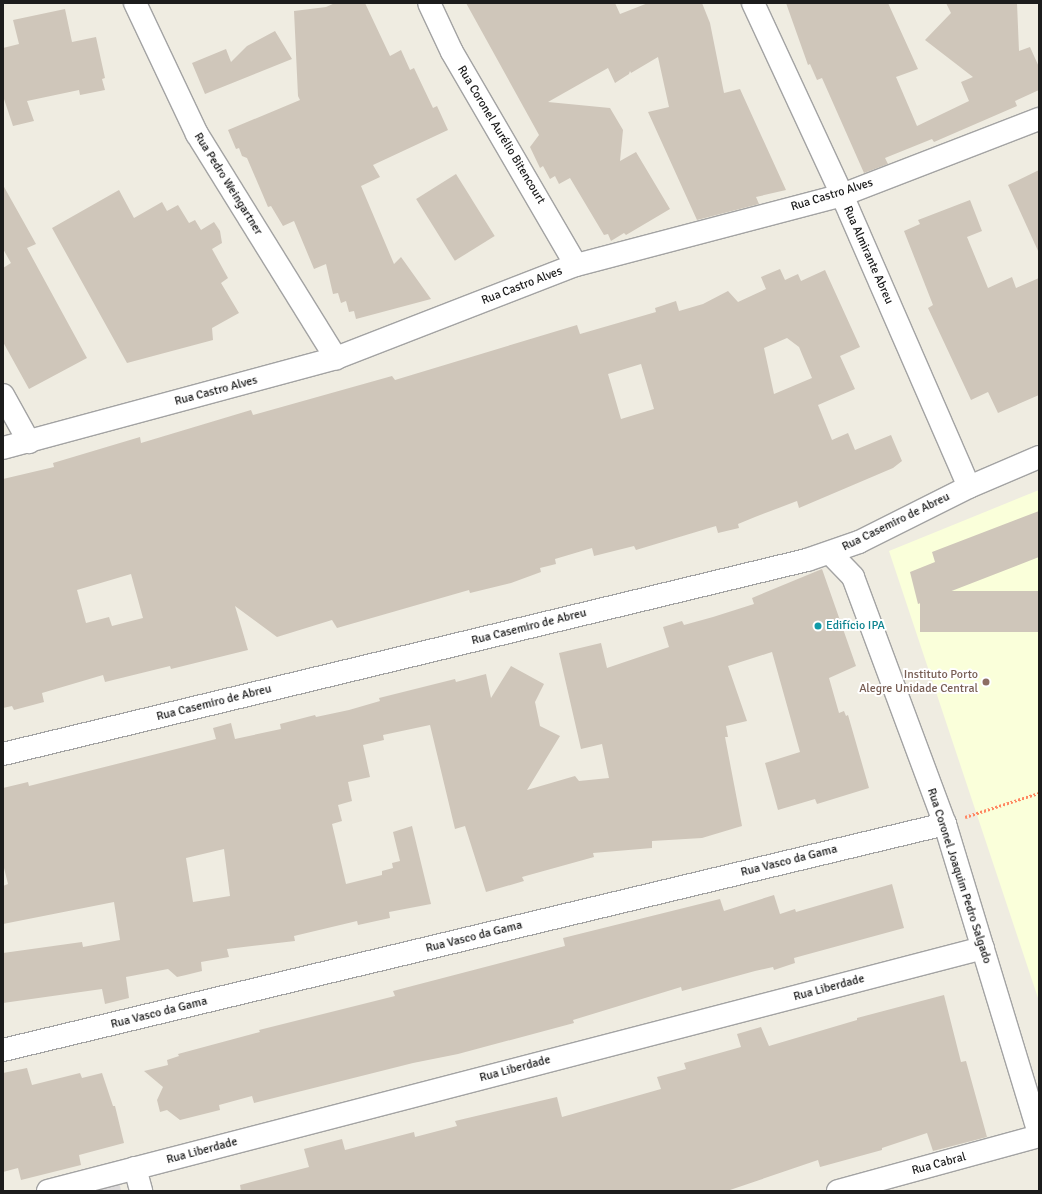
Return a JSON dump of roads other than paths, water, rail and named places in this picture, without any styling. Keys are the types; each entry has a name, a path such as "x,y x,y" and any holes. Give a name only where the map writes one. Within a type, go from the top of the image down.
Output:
{"street":[{"name":"Rua Pedro Weingartner","path":"135,3 197,134 336,358"},
{"name":"Rua Coronel Aurélio Bitencourt","path":"429,3 452,52 576,265"},
{"name":"Rua Almirante Abreu","path":"753,3 842,194 969,486"},
{"name":"Rua Castro Alves","path":"3,448 336,358 576,265 842,194 1039,119"},
{"path":"3,395 29,442"},
{"name":"Rua Casemiro de Abreu","path":"3,754 807,560 859,542 969,486 1039,457"},
{"name":"Rua Coronel Joaquim Pedro Salgado","path":"853,577 854,559 859,542"},
{"name":"Rua Coronel Joaquim Pedro Salgado","path":"830,553 853,577 945,824 1039,1133"},
{"name":"Rua Vasco da Gama","path":"3,1050 945,824"},
{"name":"Rua Liberdade","path":"48,1191 983,948"},
{"name":"Rua Cabral","path":"838,1191 1039,1136"},
{"path":"135,1168 141,1191"}],"place":[{"name":"Edifício IPA","path":"818,626"},
{"name":"Instituto Porto Alegre Unidade Central","path":"986,682"}]}
